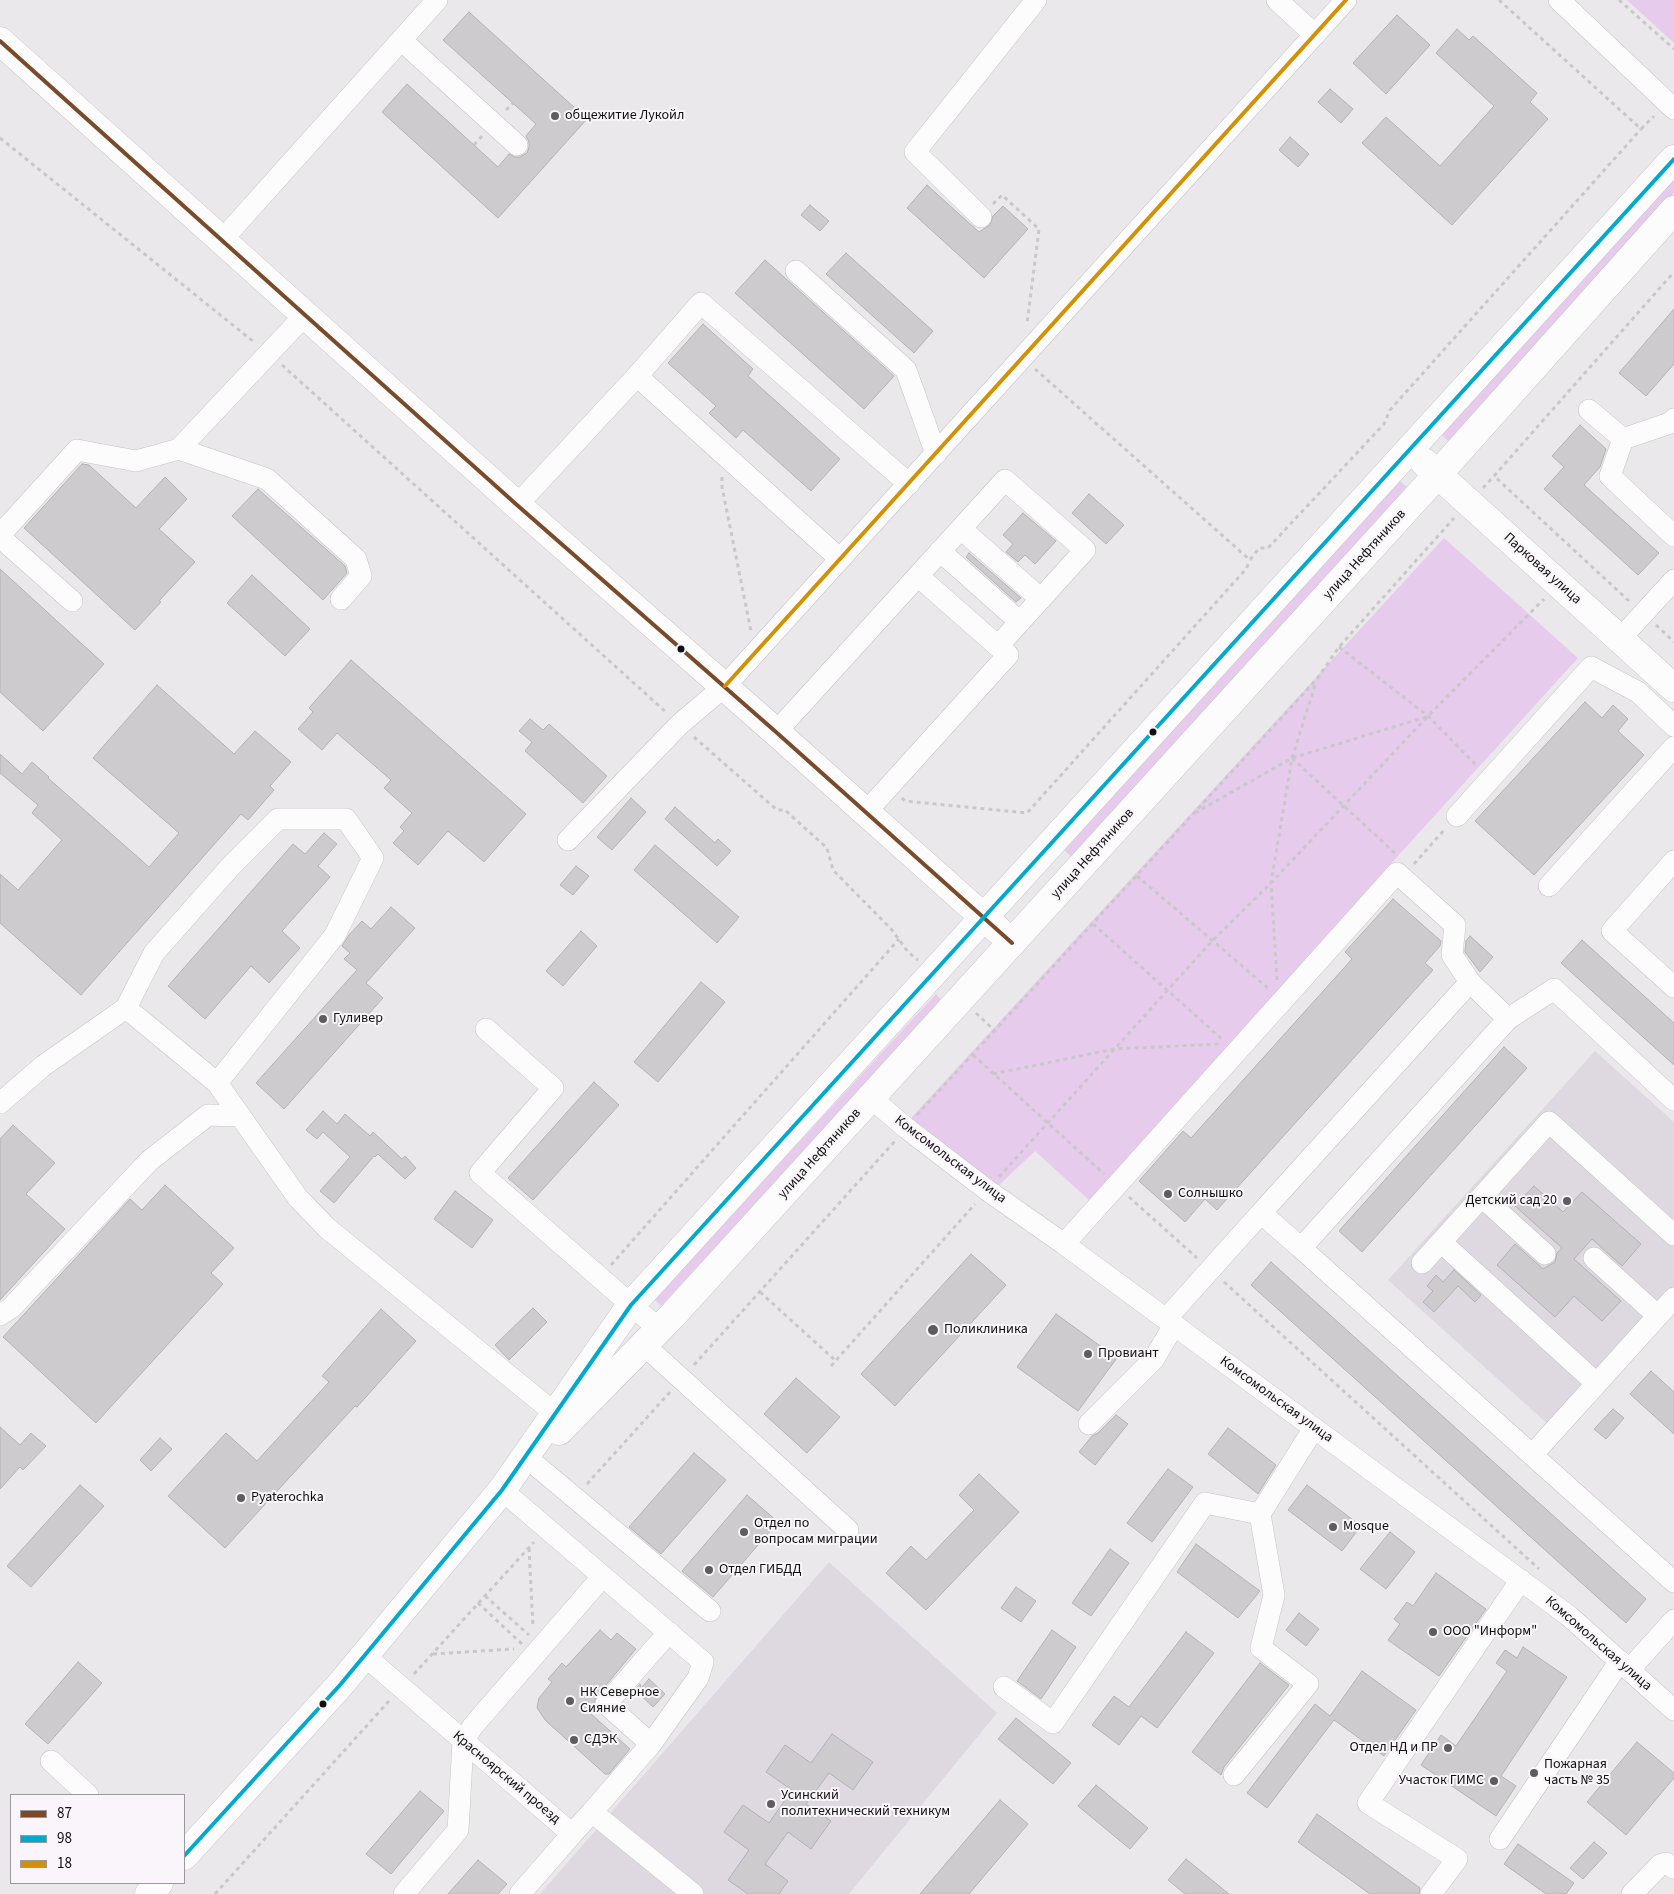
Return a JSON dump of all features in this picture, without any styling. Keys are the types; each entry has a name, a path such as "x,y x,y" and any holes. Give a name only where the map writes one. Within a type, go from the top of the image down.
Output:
{"main road":[{"path":"0,41 517,505 776,732 1012,943"},
{"name":"улица Нефтяников","path":"185,1855 365,1656 561,1418 631,1305 1674,160"},
{"name":"улица Нефтяников","path":"561,1418 652,1338 1438,474 1674,210"},
{"name":"Парковая улица","path":"1410,449 1674,688"},
{"path":"149,1894 159,1884"}],"street":[{"path":"222,240 437,0"},
{"path":"981,217 915,152 1036,0"},
{"path":"1277,0 1315,35"},
{"path":"568,840 680,724 724,686 756,652 1346,0"},
{"path":"1559,0 1670,106"},
{"path":"401,40 517,145"},
{"path":"796,270 906,370 936,454"},
{"path":"517,505 637,376 701,303 908,484"},
{"path":"72,601 0,536 77,450 136,461 179,449 305,316"},
{"path":"637,376 840,559"},
{"path":"1589,410 1623,439"},
{"path":"1623,439 1670,424 1674,419"},
{"path":"1623,439 1610,476 1674,536"},
{"path":"179,449 267,479 356,559 361,576 341,599"},
{"path":"776,732 1006,480 1085,550 998,646"},
{"path":"961,529 1041,599"},
{"path":"940,552 1020,622"},
{"path":"866,812 1008,655 918,576"},
{"path":"1620,639 1674,580"},
{"path":"1457,816 1591,667 1638,692 1674,726"},
{"path":"1549,886 1674,747"},
{"path":"0,1103 43,1066 126,1008 154,953 230,867 278,819 346,820 373,858 335,935 217,1082"},
{"path":"1674,861 1612,931 1674,987"},
{"path":"1064,1244 1277,1002 1397,873 1406,872 1455,926 1452,955 1470,982 1508,1019"},
{"path":"1089,1424 1154,1359 1170,1322 1210,1270 1470,982"},
{"path":"1301,1248 1508,1019 1554,990 1674,1100"},
{"path":"126,1008 217,1082 298,1198 327,1228 561,1418"},
{"path":"486,1029 553,1088 480,1174 631,1305 682,1379 848,1530"},
{"name":"Комсомольская улица","path":"871,1098 905,1128 987,1190 1064,1244 1569,1616 1674,1710"},
{"path":"0,1315 11,1308 148,1161 208,1115 240,1116"},
{"path":"1422,1263 1549,1122 1674,1235"},
{"path":"1482,1197 1545,1254"},
{"path":"1260,1213 1674,1582"},
{"path":"1441,1242 1596,1383"},
{"path":"1594,1258 1658,1316"},
{"path":"1532,1455 1674,1298"},
{"path":"1234,1775 1308,1684 1261,1648 1274,1595 1260,1514 1314,1428"},
{"path":"528,1458 710,1611"},
{"path":"502,1490 669,1632 606,1704 651,1744"},
{"path":"1004,1687 1053,1723 1205,1503 1260,1514"},
{"path":"404,1894 458,1830 463,1742 473,1726 603,1576"},
{"path":"1431,1894 1456,1859 1368,1803 1521,1580"},
{"path":"1500,1840 1625,1666 1674,1620"},
{"name":"Красноярский проезд","path":"365,1656 572,1834 651,1744 698,1678 703,1662 669,1632"},
{"path":"51,1761 87,1794"},
{"path":"592,1812 694,1894"},
{"path":"520,1894 572,1834"},
{"path":"1632,1894 1660,1865 1666,1863 1674,1868"}],"path":[{"path":"1499,0 1641,129"},
{"path":"1619,0 1674,49"},
{"path":"889,787 905,801 1027,813 1246,569 1259,548 1268,548 1384,424 1390,410 1641,129 1670,106"},
{"path":"0,138 270,354 777,810 785,810 827,848 833,870 899,939 908,952 933,973"},
{"path":"981,217 1002,195 1039,229 1023,358 1250,560"},
{"path":"574,1498 905,1128 1316,679 1340,647 1674,272"},
{"path":"721,452 722,487 756,652"},
{"path":"1494,476 1674,642"},
{"path":"831,1366 1213,940 1271,883 1428,716 1559,584"},
{"path":"1340,647 1428,716 1490,778"},
{"path":"1277,1002 1271,883 1292,758 1316,679"},
{"path":"1193,815 1292,758 1428,716"},
{"path":"1292,758 1406,872 1457,816"},
{"path":"1137,876 1213,940 1277,1002"},
{"path":"993,1074 1114,1049 1227,1043 1092,924"},
{"path":"600,1278 899,939"},
{"path":"961,999 995,1031"},
{"path":"973,1055 1543,1572"},
{"path":"760,1292 836,1360"},
{"path":"216,1894 547,1528"},
{"path":"485,1596 534,1640 529,1548"},
{"path":"432,1654 526,1648 478,1603"}],"shaded area":[{"path":"1627,0 1674,0 1674,43"},
{"path":"1674,177 1674,193 1448,441 1441,434"},
{"path":"1399,480 1407,487 1072,857 1064,850"},
{"path":"1444,538 1578,658 1386,869 1090,1201 1035,1151 996,1188 911,1118"},
{"path":"936,994 942,1001 661,1306 654,1299"},
{"name":"Детский сад 20","path":"1595,1051 1674,1122 1674,1312 1562,1437 1388,1280"},
{"name":"Усинский политехнический техникум","path":"829,1562 997,1713 849,1894 540,1894"}],"building":[{"name":"общежитие Лукойл","path":"469,12 587,119 498,218 382,112 407,84 498,167 509,154 520,157 527,153 529,142 526,136 536,124 443,40"},
{"path":"1397,15 1430,45 1386,94 1353,63"},
{"path":"1457,29 1469,40 1473,36 1537,93 1530,102 1548,119 1452,225 1362,143 1386,117 1440,166 1494,106 1436,53"},
{"path":"1330,89 1353,109 1341,123 1318,102"},
{"path":"1290,137 1309,154 1298,167 1279,150"},
{"path":"927,185 979,232 990,225 993,216 1003,206 1028,229 984,278 907,208"},
{"path":"810,205 829,221 820,231 801,215"},
{"path":"846,253 933,331 914,353 826,274"},
{"path":"765,260 894,376 864,409 735,293"},
{"path":"1674,309 1674,364 1646,396 1619,373"},
{"path":"703,324 753,369 748,376 840,459 811,491 743,430 736,438 709,413 716,406 668,363"},
{"path":"1580,425 1606,449 1600,467 1584,485 1659,553 1638,575 1544,489 1564,467 1552,456"},
{"path":"82,464 89,465 136,508 165,477 187,499 159,529 195,562 135,630 24,528"},
{"path":"258,489 345,566 347,573 323,600 232,516"},
{"path":"1089,494 1124,525 1106,544 1072,513"},
{"path":"1023,513 1056,541 1035,564 1025,555 1018,562 1006,552 1013,544 1003,535"},
{"path":"969,553 1021,598 1016,602 966,557"},
{"path":"0,569 104,664 43,731 0,692"},
{"path":"252,575 310,629 285,656 227,603"},
{"path":"351,660 526,814 484,862 448,831 418,865 393,843 404,831 400,827 412,813 384,788 391,780 337,733 322,750 298,729 313,712 309,708"},
{"path":"157,685 234,754 255,731 291,762 270,786 274,790 248,820 241,814 81,995 0,923 0,874 18,890 62,840 32,813 38,805 0,773 0,754 22,774 32,762 149,867 179,833 93,758"},
{"path":"1585,702 1602,718 1613,705 1628,719 1618,731 1644,755 1534,875 1475,821"},
{"path":"530,719 543,730 549,724 607,776 583,803 525,751 532,742 519,731"},
{"path":"631,798 646,812 612,850 597,837"},
{"path":"675,807 715,843 718,839 731,851 717,866 665,819"},
{"path":"324,833 337,844 318,866 330,877 282,931 300,948 269,983 251,966 205,1019 168,986 293,844 305,854"},
{"path":"655,845 739,917 717,943 634,870"},
{"path":"576,866 589,876 573,895 560,885"},
{"path":"1393,899 1441,941 1440,946 1425,963 1433,970 1217,1210 1205,1199 1185,1222 1139,1181 1183,1131 1191,1138 1352,959 1345,952"},
{"path":"391,907 415,928 366,983 383,998 284,1109 256,1083 357,970 344,959 350,953 342,946 349,935 362,921 371,929"},
{"path":"581,931 597,946 563,986 546,971"},
{"path":"1470,936 1493,957 1480,972 1465,952 1466,941"},
{"path":"1582,940 1674,1023 1674,1065 1561,963"},
{"path":"701,982 725,1002 658,1082 634,1062"},
{"path":"1504,1047 1527,1068 1362,1252 1339,1231"},
{"path":"594,1082 619,1105 533,1200 508,1178"},
{"path":"323,1111 337,1124 345,1114 370,1136 373,1132 402,1159 405,1156 416,1168 405,1179 378,1154 374,1156 334,1203 320,1191 350,1157 323,1132 317,1139 306,1130"},
{"path":"13,1125 55,1163 26,1194 65,1229 0,1300 0,1139"},
{"path":"165,1185 234,1248 211,1273 223,1284 96,1423 3,1337 130,1199 142,1210"},
{"path":"1534,1186 1563,1212 1582,1192 1641,1244 1622,1266 1592,1239 1574,1259 1621,1301 1602,1321 1574,1296 1555,1317 1497,1265 1515,1244 1543,1269 1555,1262 1557,1253 1562,1248 1515,1206"},
{"path":"455,1191 493,1220 472,1248 434,1219"},
{"name":"Поликлиника","path":"971,1254 1006,1285 895,1406 861,1374"},
{"path":"1271,1262 1646,1599 1626,1623 1251,1285"},
{"path":"1454,1270 1481,1295 1475,1302 1458,1286 1434,1312 1423,1302 1433,1291 1427,1286 1436,1275 1443,1282"},
{"path":"533,1308 547,1322 509,1360 495,1345"},
{"path":"381,1309 416,1341 225,1548 168,1496 226,1433 257,1461 329,1382 322,1376"},
{"path":"1056,1314 1117,1358 1078,1411 1017,1367"},
{"path":"1651,1371 1674,1392 1674,1434 1630,1394"},
{"path":"796,1378 840,1417 807,1453 764,1414"},
{"path":"1613,1409 1624,1418 1606,1439 1594,1429"},
{"path":"1116,1415 1128,1424 1095,1465 1079,1452 1092,1436 1098,1433"},
{"path":"0,1427 20,1445 31,1433 46,1446 23,1470 20,1467 0,1489"},
{"path":"1228,1428 1276,1465 1258,1494 1208,1454"},
{"path":"160,1438 172,1449 151,1471 140,1460"},
{"path":"694,1453 726,1480 661,1554 629,1527"},
{"path":"1168,1469 1193,1487 1152,1542 1127,1523"},
{"path":"979,1474 1019,1512 926,1610 886,1573 911,1546 926,1560 974,1510 959,1495"},
{"path":"80,1485 104,1506 31,1587 7,1566"},
{"path":"1307,1485 1361,1526 1342,1551 1288,1510"},
{"path":"747,1495 778,1522 713,1597 682,1571"},
{"path":"1390,1532 1415,1552 1386,1589 1360,1569"},
{"path":"1196,1544 1260,1591 1238,1618 1177,1572"},
{"path":"1110,1549 1129,1563 1091,1616 1072,1603"},
{"name":"ООО \"Информ\"","path":"1436,1573 1486,1609 1439,1676 1388,1640 1400,1624 1394,1619 1407,1602 1413,1606"},
{"path":"1016,1587 1036,1601 1021,1622 1001,1608"},
{"path":"1299,1613 1319,1629 1306,1646 1286,1630"},
{"name":"НК Северное Сияние","path":"600,1630 611,1640 617,1633 636,1649 597,1696 594,1708 590,1713 630,1749 609,1774 605,1774 546,1721 537,1708 539,1698 552,1682 548,1679 562,1663 566,1667"},
{"path":"1052,1630 1076,1647 1041,1699 1017,1681"},
{"path":"1186,1632 1214,1653 1157,1728 1141,1716 1119,1745 1092,1725 1114,1696 1129,1707"},
{"path":"1523,1647 1567,1677 1501,1776 1516,1786 1496,1816 1421,1765 1441,1735 1456,1746 1507,1671 1496,1663 1505,1650 1517,1658"},
{"path":"78,1662 102,1683 48,1744 25,1724"},
{"path":"1260,1663 1289,1685 1224,1767 1221,1775 1192,1752"},
{"path":"1362,1671 1416,1710 1384,1756 1334,1720 1267,1808 1247,1793 1315,1704 1330,1716"},
{"path":"649,1679 665,1694 653,1707 635,1690 640,1684 641,1688"},
{"path":"1016,1718 1071,1763 1053,1784 998,1739"},
{"name":"Усинский политехнический техникум","path":"832,1734 873,1762 853,1790 829,1773 806,1804 831,1821 811,1849 788,1832 765,1864 788,1881 779,1894 748,1894 728,1880 749,1850 724,1832 743,1805 769,1823 792,1790 766,1772 785,1745 811,1763"},
{"path":"1637,1742 1674,1773 1674,1778 1626,1835 1587,1802"},
{"path":"1096,1785 1148,1828 1130,1849 1078,1806"},
{"path":"420,1791 444,1811 391,1874 366,1854"},
{"path":"1000,1800 1028,1824 969,1894 920,1894"},
{"path":"1317,1814 1420,1888 1419,1894 1370,1894 1298,1842"},
{"path":"1594,1842 1607,1853 1583,1879 1570,1868"},
{"path":"1518,1844 1574,1883 1566,1894 1546,1894 1504,1864"},
{"path":"1186,1859 1229,1894 1185,1894 1168,1880"},
{"path":"478,1860 507,1884 498,1894 448,1894"}],"transit line":[{"name":"18","path":"725,686 1346,0"},
{"name":"87","path":"0,41 517,505 776,732 1012,943"},
{"name":"98","path":"185,1855 340,1685 502,1490 631,1305 1674,159"}],"place":[{"name":"общежитие Лукойл","path":"555,116"},
{"name":"Гуливер","path":"323,1019"},
{"name":"Солнышко","path":"1168,1194"},
{"name":"Детский сад 20","path":"1567,1201"},
{"name":"Поликлиника","path":"933,1330"},
{"name":"Провиант","path":"1088,1354"},
{"name":"Pyaterochka","path":"241,1498"},
{"name":"Mosque","path":"1333,1527"},
{"name":"Отдел по вопросам миграции","path":"744,1532"},
{"name":"Отдел ГИБДД","path":"709,1570"},
{"name":"ООО \"Информ\"","path":"1433,1632"},
{"name":"НК Северное Сияние","path":"570,1701"},
{"name":"СДЭК","path":"574,1740"},
{"name":"Отдел НД и ПР","path":"1448,1748"},
{"name":"Пожарная часть № 35","path":"1534,1773"},
{"name":"Участок ГИМС","path":"1494,1781"},
{"name":"Усинский политехнический техникум","path":"771,1804"}]}
